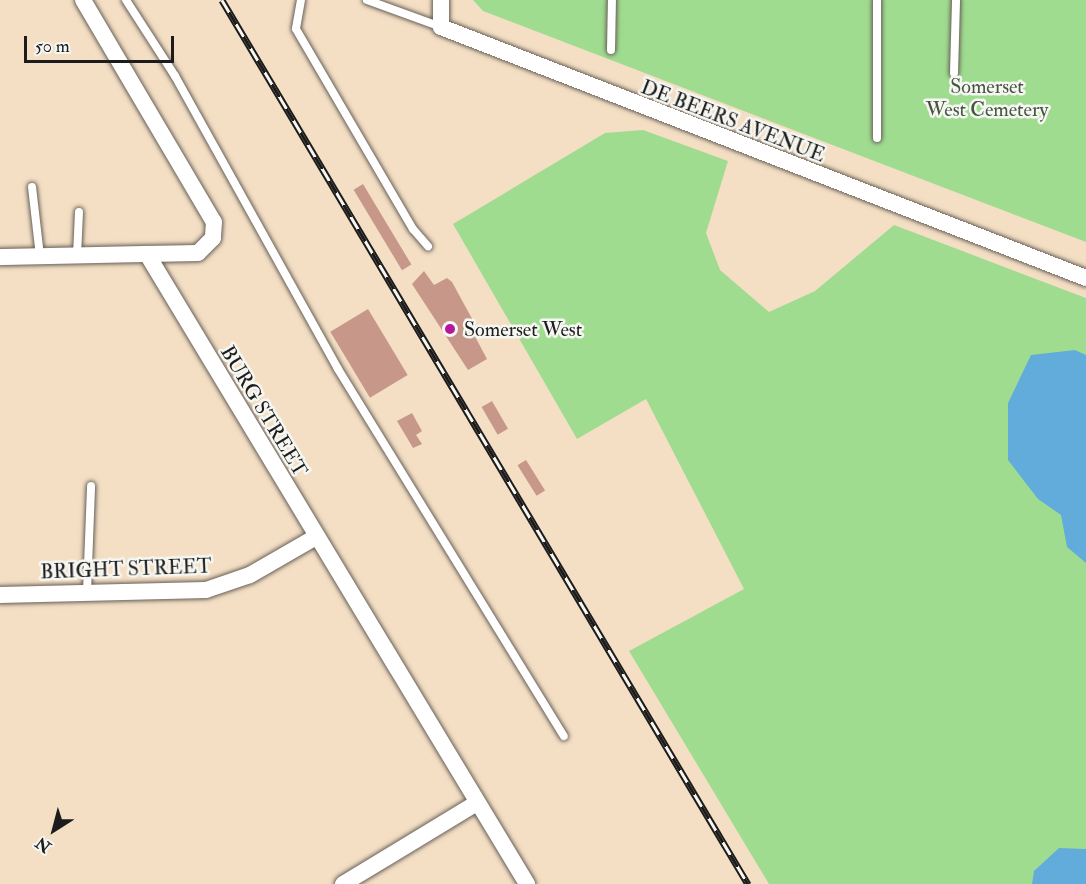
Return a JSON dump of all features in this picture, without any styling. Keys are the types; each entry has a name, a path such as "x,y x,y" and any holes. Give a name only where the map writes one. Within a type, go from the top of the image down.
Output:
{"street":[{"path":"0,257 198,253 213,238 214,222 83,0"},
{"path":"441,0 441,27"},
{"name":"DE BEERS AVENUE","path":"441,27 1086,278"},
{"name":"BURG STREET","path":"147,254 314,538 527,884"},
{"name":"BRIGHT STREET","path":"0,595 213,588 250,575 314,538"},
{"path":"343,884 477,803"}],"lane":[{"path":"126,0 175,76 338,369 564,736"},
{"path":"300,0 296,29 412,230 428,246"},
{"name":"DE BEERS AVENUE","path":"367,0 441,27"},
{"path":"611,50 612,0"},
{"path":"877,0 877,138"},
{"path":"954,73 957,0"},
{"path":"32,187 40,256"},
{"path":"77,255 79,212"},
{"path":"87,592 91,486"}],"green space":[{"name":"Somerset West Cemetery","path":"473,0 1086,0 1086,242 483,11"},
{"path":"643,130 728,161 706,233 720,270 769,312 815,291 894,225 1086,298 1086,884 769,884 629,651 744,589 646,399 577,439 453,224 605,133"}],"water":[{"path":"1075,350 1086,355 1086,563 1067,547 1061,515 1038,499 1008,460 1008,403 1031,355"},
{"path":"1059,848 1086,849 1086,884 1032,884 1034,871"}],"building":[{"path":"363,184 411,265 402,270 354,190"},
{"path":"424,271 434,285 447,278 452,282 476,326 471,329 487,359 468,370 412,284"},
{"path":"368,309 408,375 370,398 330,332"},
{"path":"492,401 508,429 498,435 482,407"},
{"path":"412,413 422,431 416,435 422,444 413,448 397,421"},
{"path":"526,460 545,491 537,496 518,465"}],"railway":[{"path":"222,0 748,884"}],"place":[{"name":"Somerset West","path":"450,329"}]}
